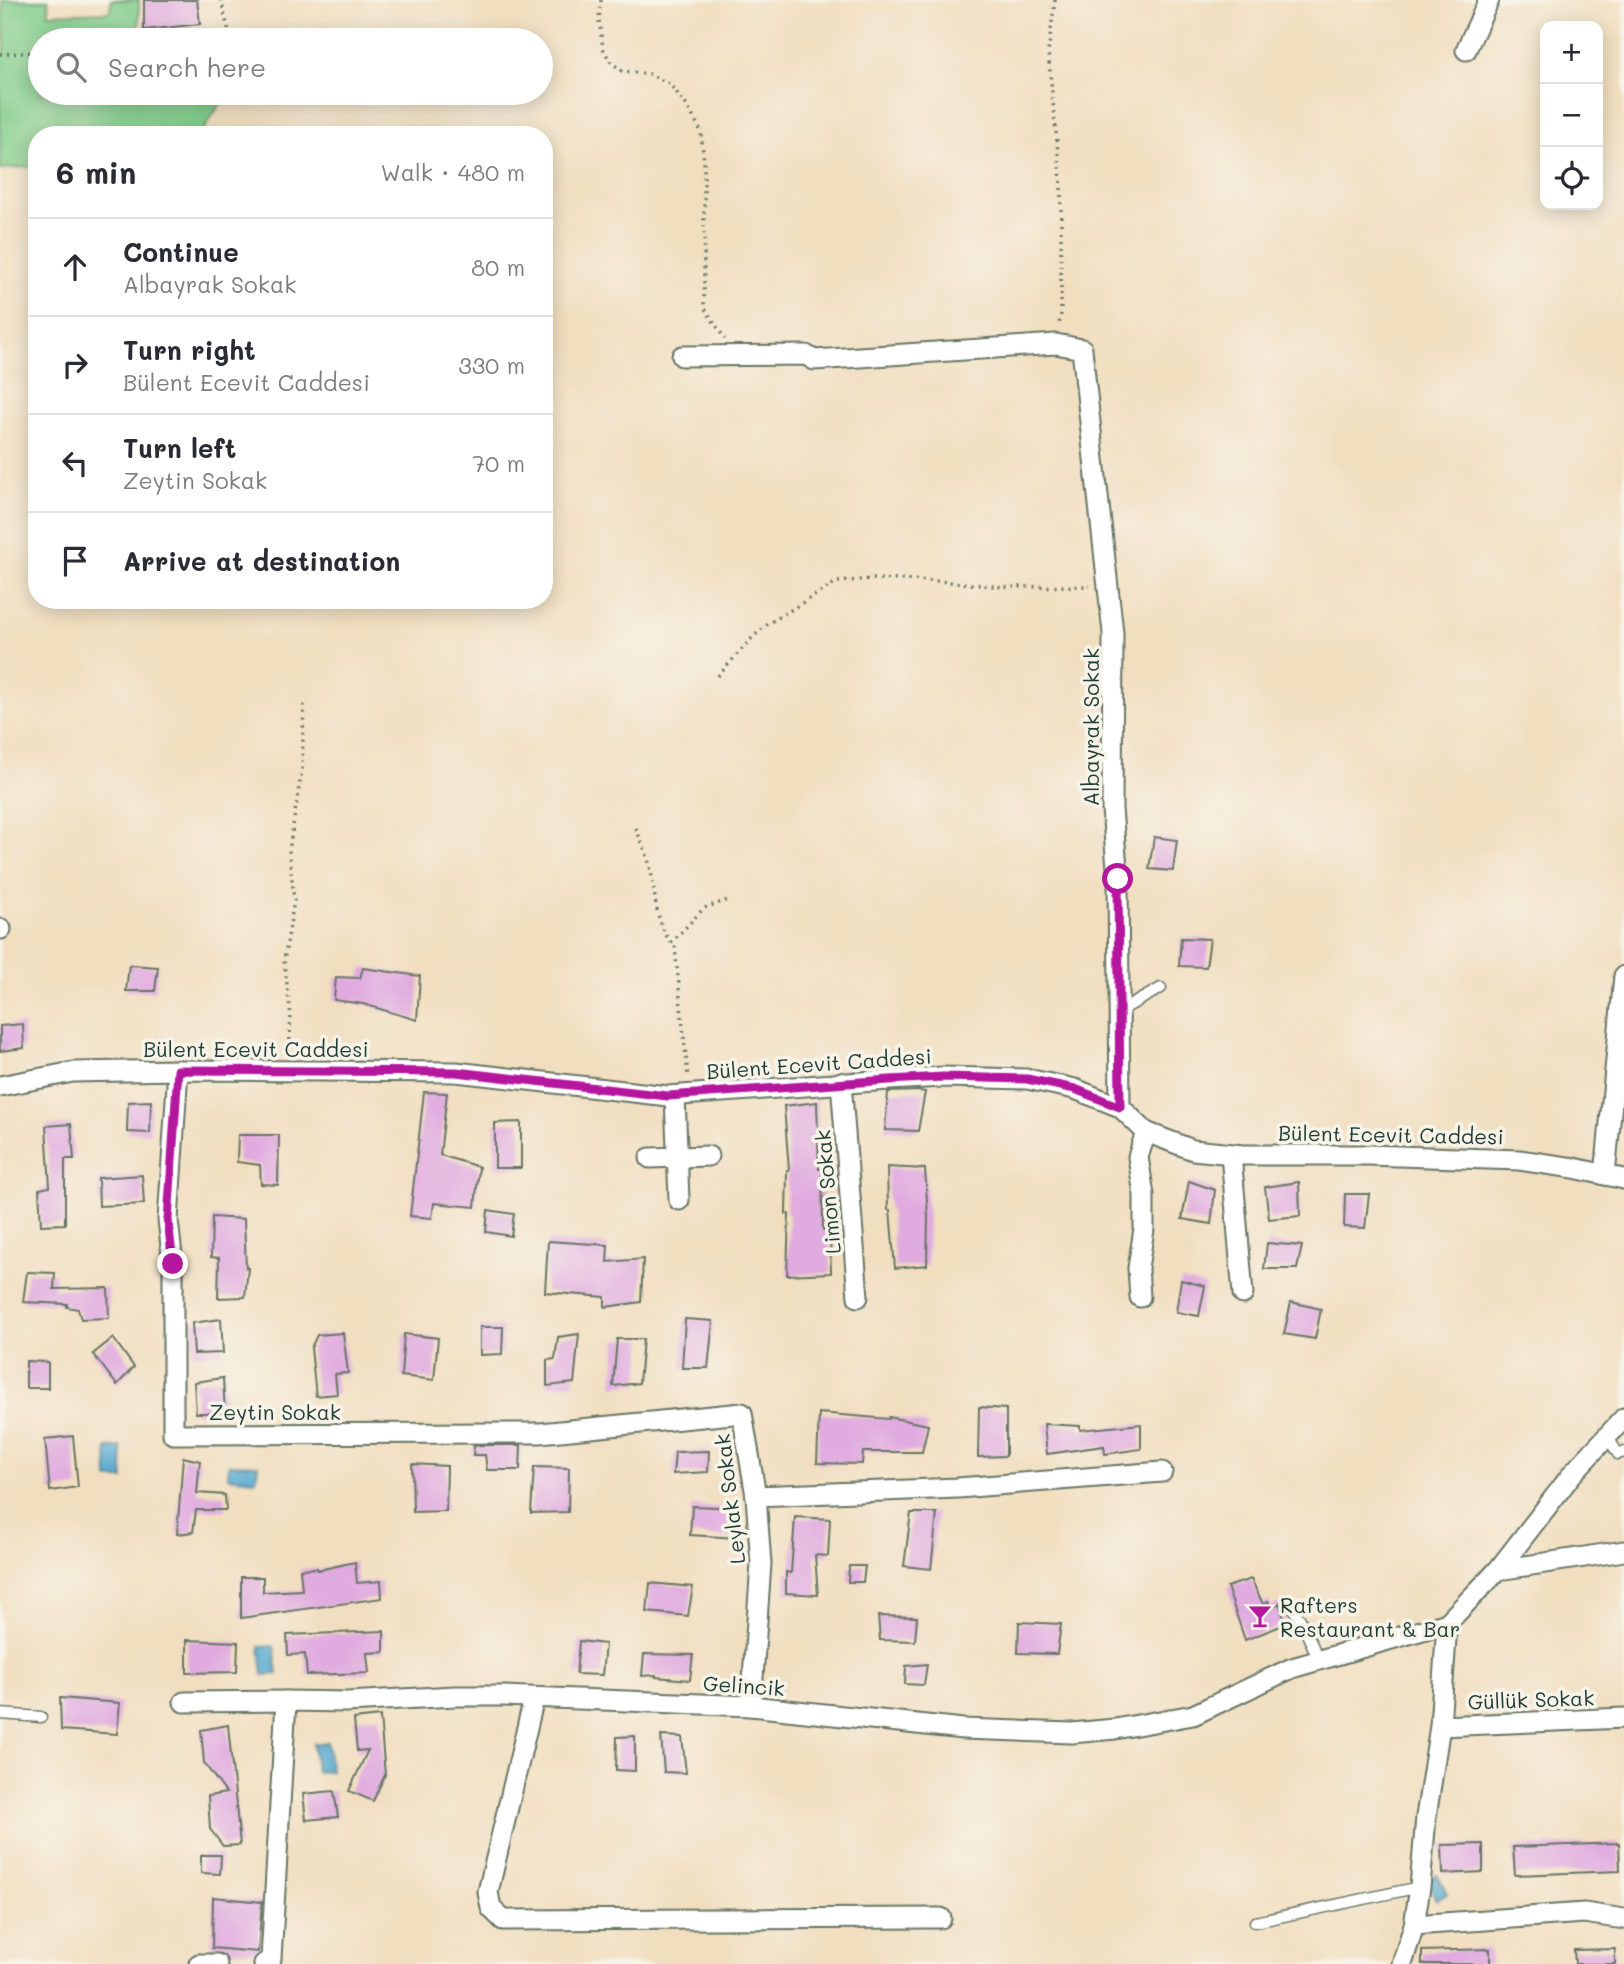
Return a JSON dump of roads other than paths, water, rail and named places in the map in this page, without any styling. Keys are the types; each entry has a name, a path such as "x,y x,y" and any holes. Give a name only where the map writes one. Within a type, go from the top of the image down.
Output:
{"street":[{"path":"1466,50 1489,0"},
{"name":"Albayrak Sokak","path":"682,356 807,355 814,360 1056,344 1082,349 1113,633 1112,809 1118,879 1120,1107"},
{"path":"1615,1177 1624,976"},
{"name":"Bülent Ecevit Caddesi","path":"0,1086 73,1073 178,1070 456,1072 562,1086 682,1096 943,1077 1027,1079 1075,1089 1120,1107 1146,1132 1193,1150 1231,1154 1519,1160 1615,1177"},
{"name":"Zeytin Sokak","path":"178,1070 168,1220 173,1264 173,1434 540,1433 742,1413"},
{"name":"Limon Sokak","path":"841,1083 858,1297"},
{"path":"679,1200 677,1156 682,1096"},
{"path":"1140,1297 1138,1268 1144,1229 1144,1195 1138,1157 1146,1132"},
{"path":"1231,1154 1243,1294"},
{"path":"650,1158 708,1156"},
{"name":"Leylak Sokak","path":"742,1413 756,1496 761,1564 751,1706"},
{"path":"1402,1964 1414,1925 1420,1887 1426,1817 1440,1726 1447,1623 1498,1570 1573,1473 1624,1418"},
{"path":"756,1496 958,1488 1162,1472"},
{"path":"1498,1570 1624,1551"},
{"name":"Gelincik","path":"184,1702 348,1702 456,1696 534,1698 751,1706 963,1729 1083,1732 1115,1730 1193,1715 1276,1674 1447,1623"},
{"path":"534,1698 488,1892 491,1908 503,1920 941,1918"},
{"path":"264,1964 271,1959 286,1701"},
{"name":"Güllük Sokak","path":"1440,1726 1624,1718"},
{"path":"1414,1925 1584,1913 1624,1919"},
{"path":"199,1964 217,1964"}],"lane":[{"path":"1120,1011 1161,988"},
{"path":"1608,1437 1618,1454 1624,1452"},
{"path":"1287,1600 1301,1621 1319,1660"},
{"path":"0,1714 41,1717"},
{"path":"1255,1922 1420,1887"}],"water":[{"path":"121,1447 124,1479 108,1479 107,1448"},
{"path":"229,1464 258,1465 256,1480 228,1477"},
{"path":"274,1646 278,1674 263,1675 260,1647"},
{"path":"327,1742 331,1771 316,1772 313,1744"},
{"path":"1437,1875 1447,1894 1437,1900 1427,1880"}],"place":[{"name":"Rafters Restaurant & Bar","path":"1260,1616"}]}
